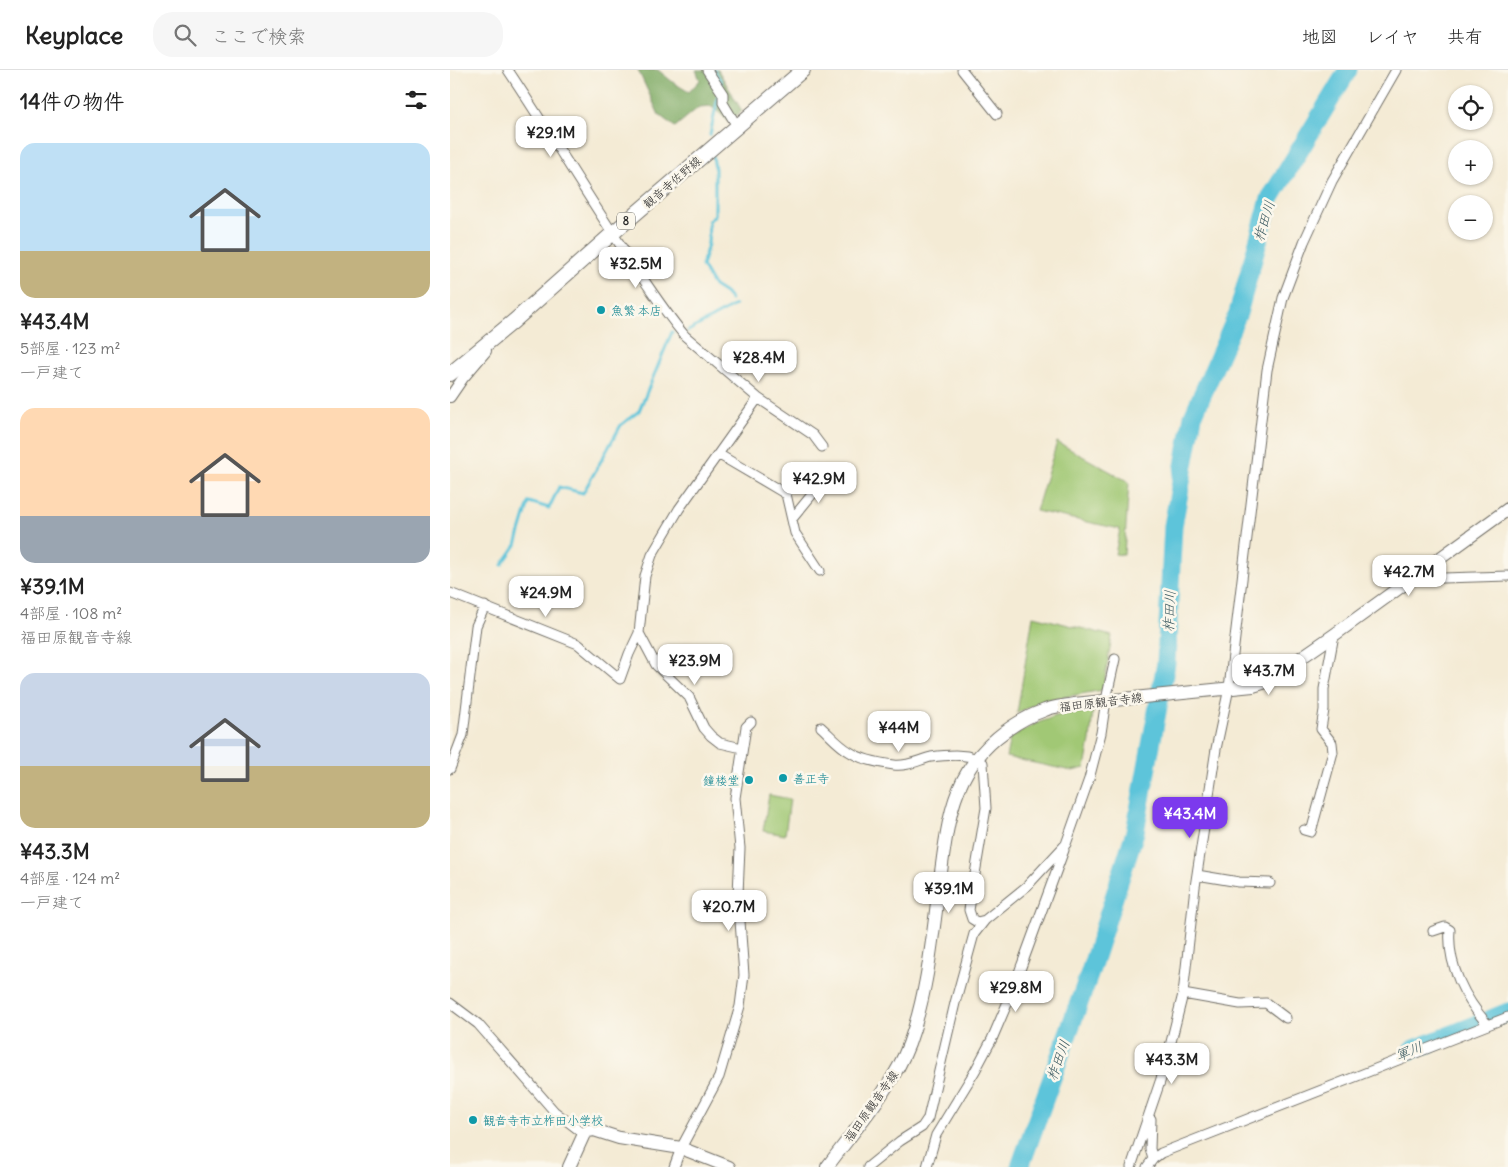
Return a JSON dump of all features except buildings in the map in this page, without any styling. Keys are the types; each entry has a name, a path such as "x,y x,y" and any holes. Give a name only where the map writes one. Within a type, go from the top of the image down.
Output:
{"main road":[{"name":"観音寺佐野線","path":"450,374 514,321 612,233 803,70"},
{"name":"福田原観音寺線","path":"827,1167 896,1071 908,1045 925,985 945,846 953,808 963,780 978,758 1003,732 1025,718 1046,709 1106,700 1253,686 1266,682 1508,509"},
{"path":"569,1167 584,1134 594,1130 619,1138 681,1148 729,1167"}],"street":[{"path":"508,70 612,233 664,310 685,336 758,398 813,435 822,447"},
{"path":"707,70 723,94 723,103 737,126"},
{"path":"962,70 997,114"},
{"path":"1131,1167 1164,1070 1183,994 1196,875 1216,749 1229,688 1267,370 1283,298 1304,242 1332,181 1396,70"},
{"path":"450,397 480,358 514,321"},
{"path":"450,593 578,644 620,678 638,633 645,576 652,555 679,508 758,398"},
{"path":"718,454 786,494 795,533 820,571"},
{"path":"792,519 828,475"},
{"path":"1411,579 1508,576"},
{"path":"450,769 463,735 476,626 485,606"},
{"path":"638,633 656,665 690,697 704,728 711,736 720,743 742,748"},
{"path":"1304,830 1311,832 1333,752 1332,743 1321,729 1324,710 1324,689 1334,635"},
{"path":"927,1167 936,1135 975,1071 992,1039 1010,997 1089,779 1101,733 1115,659"},
{"path":"674,1167 681,1148 719,1077 740,1006 744,975 738,894 740,848 735,798 746,727 751,722"},
{"path":"821,727 848,752 863,758 896,765 941,756 960,756 978,758 983,763 986,808 969,910 972,919 977,922 985,920"},
{"path":"868,1167 900,1141 922,1127 928,1118 974,934 985,920 1027,886 1066,844"},
{"path":"1196,875 1239,882 1270,883"},
{"path":"1433,931 1445,927 1450,930 1449,939 1453,964 1466,997 1488,1024"},
{"path":"1183,994 1240,1004 1266,1003 1286,1018"},
{"path":"450,1003 478,1024 554,1111 584,1134"},
{"path":"1147,1167 1153,1158 1161,1153 1508,1017"},
{"path":"1151,1112 1150,1149 1153,1158"},
{"path":"922,1127 936,1135"}],"green space":[{"path":"638,70 658,70 689,92 700,80 696,70 718,70 742,111 729,122 712,106 699,107 675,127 659,115"},
{"path":"1057,442 1129,482 1124,555 1115,554 1120,529 1036,511"},
{"path":"1033,616 1112,636 1103,690 1042,701 1017,713"},
{"path":"1093,710 1085,768 1072,771 1006,757 1010,738 1035,724 1056,716"},
{"path":"769,795 790,799 785,835 763,831"}],"waterway":[{"path":"714,70 721,81 721,85"},
{"name":"柞田川","path":"1020,1167 1089,975 1135,832 1166,663 1173,526 1193,416 1238,313 1270,199 1348,70"},
{"path":"710,135 719,92"},
{"path":"713,156 715,169 715,215 709,221 708,244 702,266 714,286 725,293 731,300"},
{"path":"688,331 735,305"},
{"path":"502,565 516,545 529,502 549,508 559,487 583,493 621,425 639,411 672,332"},
{"name":"軍川","path":"1491,1019 1508,1012"},
{"name":"軍川","path":"1412,1050 1478,1024"}],"place":[{"name":"魚繁 本店","path":"601,310"},
{"name":"善正寺","path":"783,778"},
{"name":"鐘楼堂","path":"749,780"},
{"name":"観音寺市立柞田小学校","path":"473,1120"}]}
